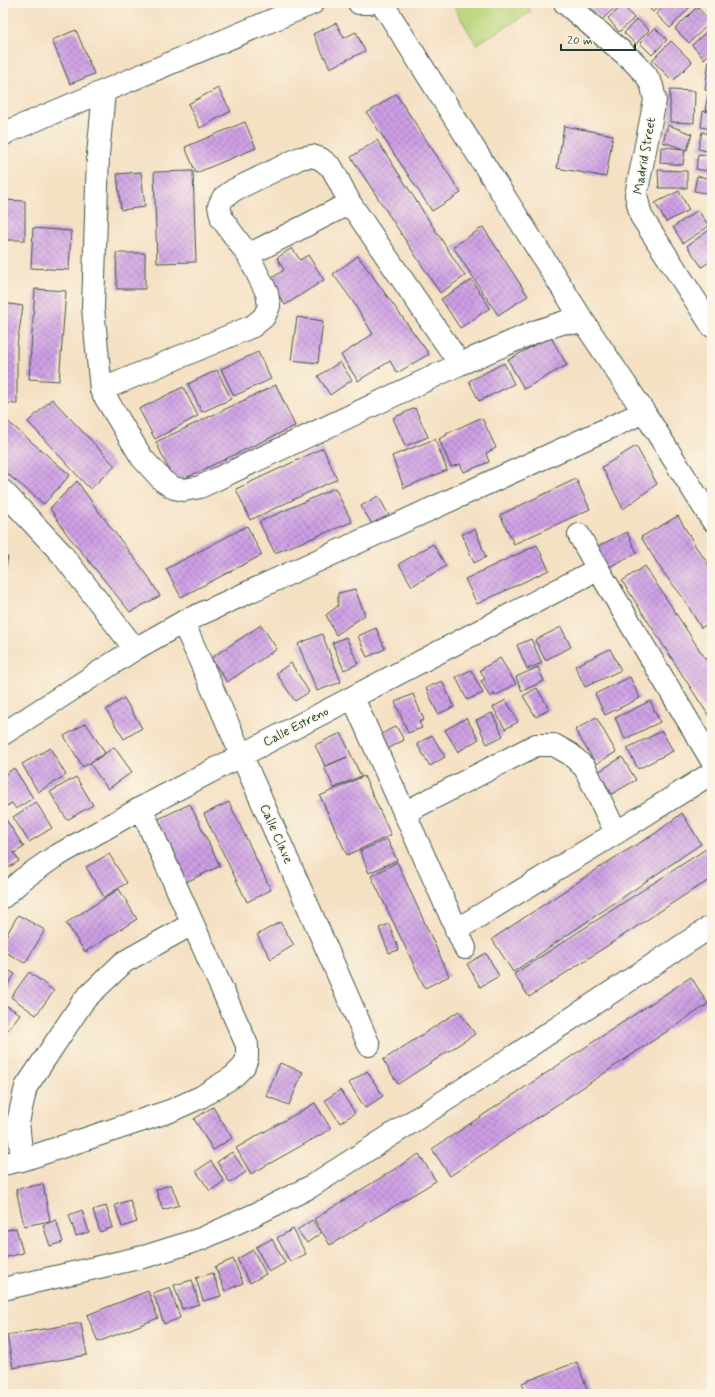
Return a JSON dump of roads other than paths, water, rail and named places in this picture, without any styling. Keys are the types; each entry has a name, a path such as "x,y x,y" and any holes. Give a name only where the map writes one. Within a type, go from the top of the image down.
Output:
{"street":[{"path":"3,135 313,3"},
{"path":"359,3 370,3"},
{"path":"382,3 712,520"},
{"name":"Madrid Street","path":"565,3 633,61 646,74 652,86 655,100 636,195 641,216 712,326"},
{"path":"104,92 98,155 93,308 101,390 142,458 163,481 174,488 184,490 200,487 460,364 537,331 565,322 586,324"},
{"path":"101,390 253,326 264,317 268,306 267,293 248,254 222,219 219,206 223,198 234,190 300,158 312,156 321,160 332,168 350,203 460,364"},
{"path":"248,254 350,203"},
{"path":"3,734 134,649 183,622 644,412"},
{"path":"3,491 61,553 134,649"},
{"path":"579,535 712,761"},
{"name":"Calle Estreno","path":"3,898 23,878 53,858 141,808 598,569"},
{"name":"Calle Clave","path":"183,622 369,1046"},
{"path":"353,698 460,939 616,833 712,773"},
{"path":"404,813 536,745 554,745 570,754 585,768 616,833"},
{"path":"141,808 247,1045 247,1058 244,1066 234,1076 201,1097 170,1111 12,1162 18,1122 26,1087 84,1000 124,962 192,924"},
{"path":"3,1289 147,1256 201,1239 310,1187 481,1078 712,926"}]}
